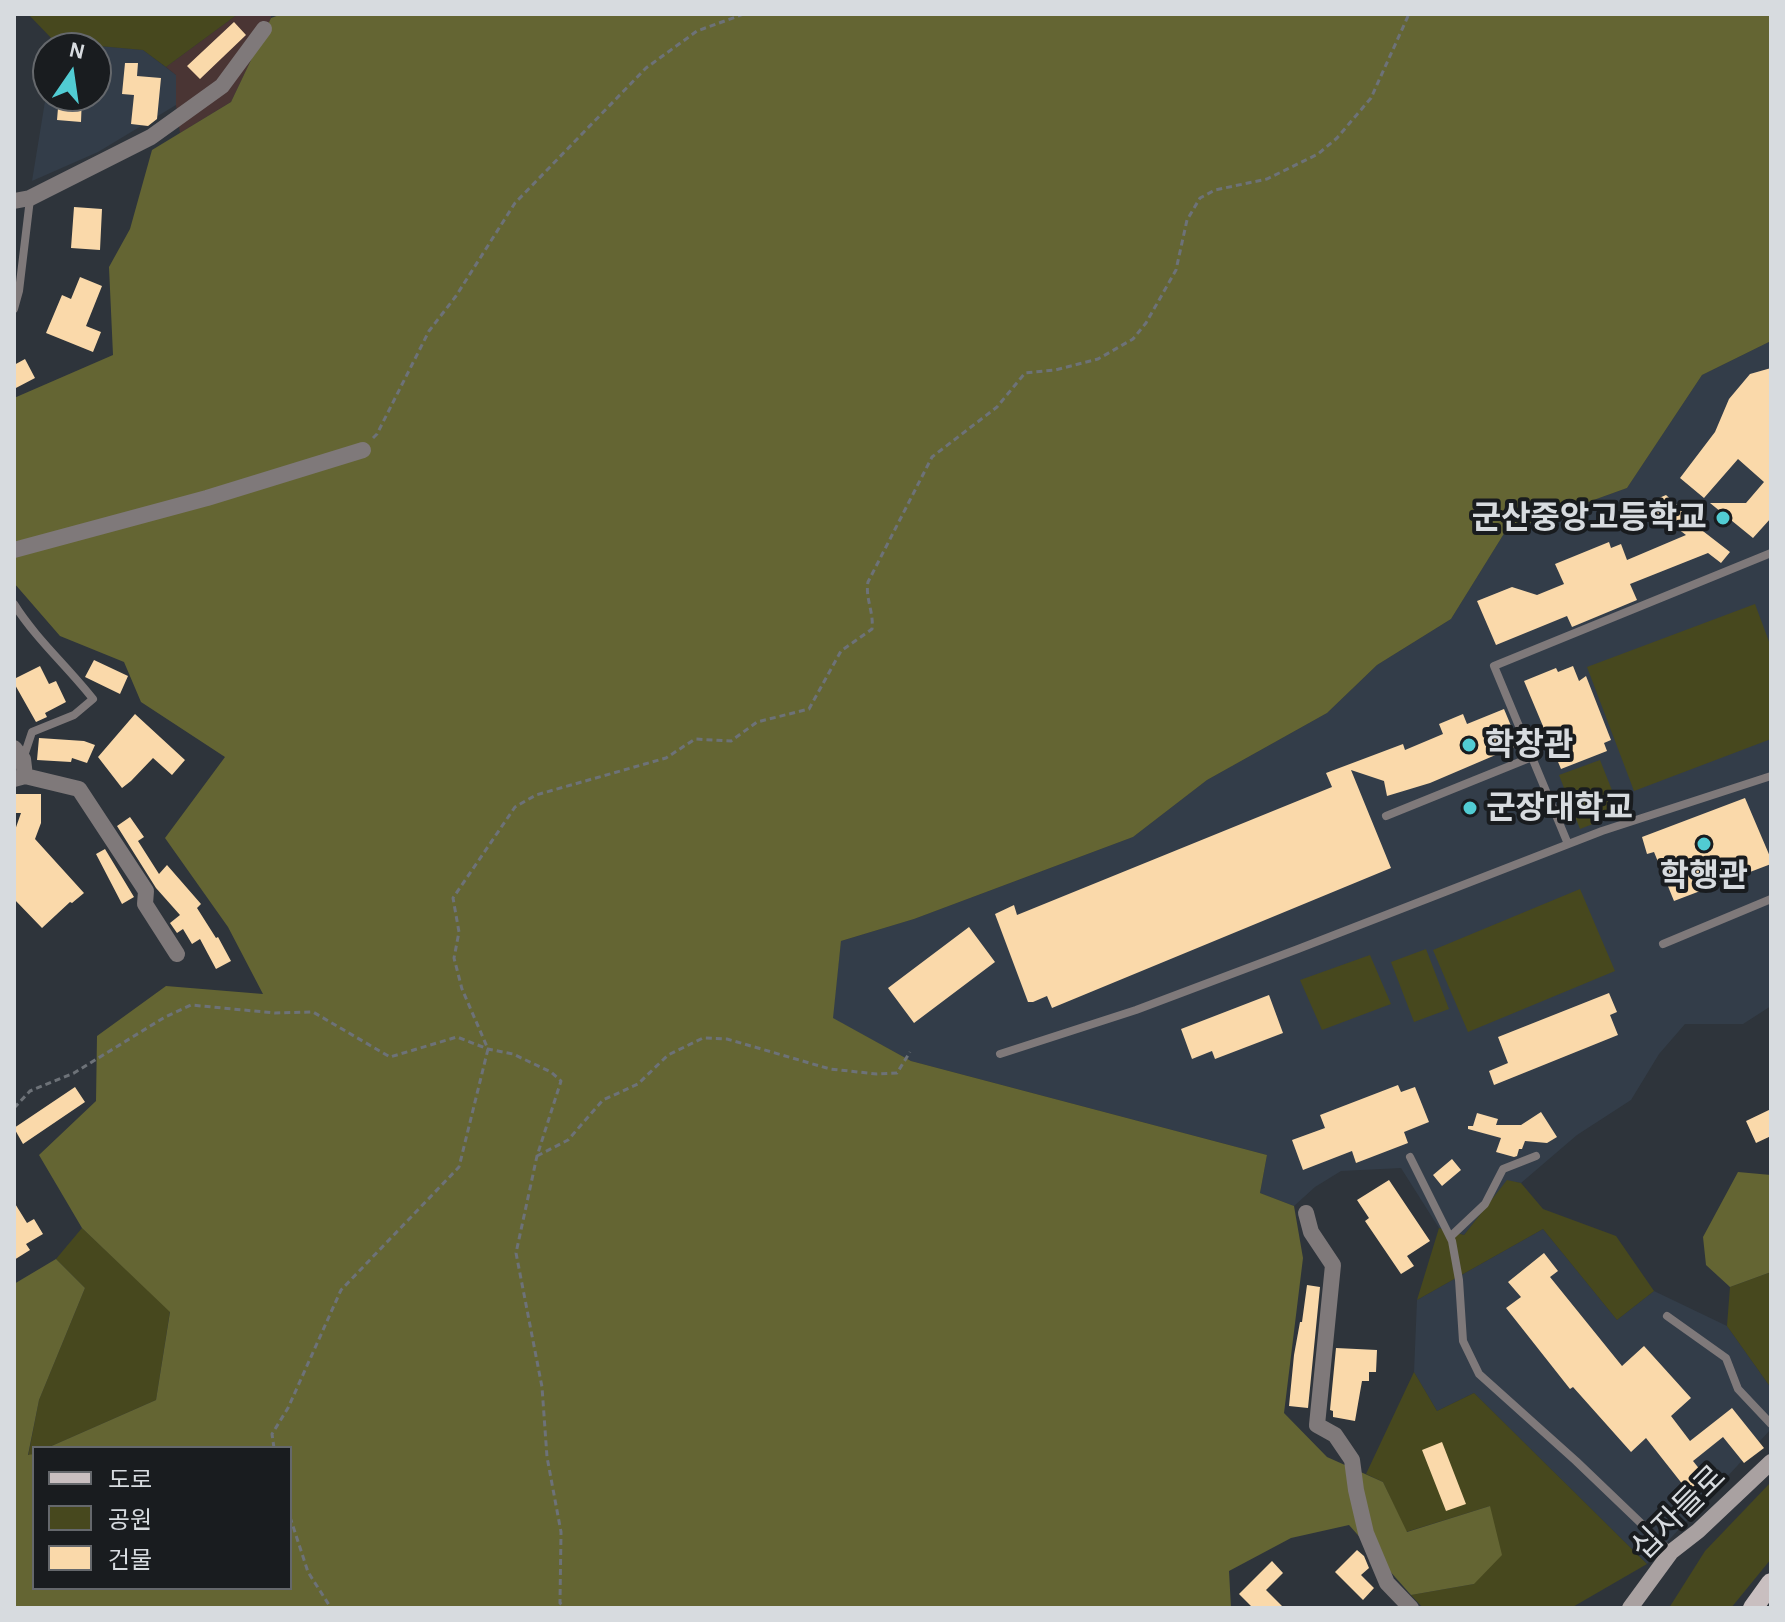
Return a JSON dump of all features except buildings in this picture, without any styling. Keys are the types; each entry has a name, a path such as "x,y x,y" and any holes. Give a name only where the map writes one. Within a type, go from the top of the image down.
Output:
{"main road":[{"name":"십자들로","path":"1630,1608 1671,1552 1698,1531 1771,1462"},
{"path":"1753,1608 1771,1583"}],"street":[{"path":"22,199 151,137 222,86 264,29"},
{"path":"14,550 207,498 363,450"},
{"path":"19,766 79,789 146,891 145,904 177,954"},
{"path":"1306,1213 1311,1232 1333,1265 1317,1425 1335,1435 1352,1460 1366,1533 1387,1583 1411,1608"}],"lane":[{"path":"14,309 19,291 22,199"},
{"path":"1568,844 1494,666 1771,553"},
{"path":"14,604 27,625 93,699 74,715 32,732 19,766"},
{"path":"1386,816 1532,757"},
{"path":"1000,1054 1136,1010 1602,831 1771,776"},
{"path":"1663,944 1771,899"},
{"path":"1450,1237 1485,1204 1503,1169 1536,1156"},
{"path":"1410,1157 1450,1237 1459,1280 1463,1341 1479,1374 1671,1552"},
{"path":"1667,1316 1726,1358 1738,1389 1771,1424"}],"path":[{"path":"363,450 377,434 429,331 456,296 515,203 646,68 697,31 744,14"},
{"path":"274,1446 272,1434 288,1408 341,1290 459,1167 488,1049 462,989 454,958 459,932 453,898 515,807 536,795 666,758 695,739 731,741 757,722 809,709 841,651 872,629 873,618 866,591 868,582 932,457 997,407 1025,373 1055,370 1098,359 1133,339 1146,323 1176,270 1187,220 1200,198 1215,190 1267,179 1318,154 1337,138 1371,98 1409,14"},
{"path":"14,1108 30,1091 74,1073 165,1017 191,1005 275,1013 313,1012 390,1057 457,1037 488,1049 513,1054 551,1072 561,1081 537,1156 516,1253 542,1387 547,1457 561,1532 560,1603 566,1608"},
{"path":"537,1156 568,1140 603,1100 638,1084 668,1055 703,1038 727,1039 830,1069 877,1074 897,1073 910,1052"},
{"path":"292,1523 308,1572 331,1608"}],"shaded area":[{"path":"238,14 271,14 271,18 231,102 180,133 176,75 166,67"},
{"path":"282,14 1771,14 1771,341 1702,375 1627,488 1505,532 1451,619 1377,665 1327,713 1207,780 1133,837 914,919 841,941 833,1018 911,1061 1267,1155 1260,1193 1294,1206 1303,1258 1284,1413 1327,1457 1383,1482 1407,1532 1490,1506 1502,1555 1474,1584 1411,1595 1349,1525 1291,1538 1229,1571 1231,1608 14,1608 14,1284 56,1259 85,1288 39,1400 28,1455 32,1454 32,1590 292,1590 292,1446 52,1446 156,1400 170,1312 82,1228 39,1155 96,1101 97,1036 166,986 263,994 228,927 165,838 225,757 141,702 124,662 60,636 14,583 14,398 113,355 109,267 130,229 152,150 231,102 271,18"},
{"path":"112,47 143,50 176,75 176,105 98,152 32,181 43,112 112,112"},
{"name":"군장대학교","path":"1771,341 1771,1006 1743,1024 1685,1024 1659,1054 1631,1100 1577,1135 1521,1183 1507,1181 1464,1235 1439,1228 1401,1168 1341,1171 1315,1187 1294,1206 1260,1193 1267,1155 911,1061 832,1018 841,941 914,919 1133,837 1207,780 1327,713 1377,665 1451,619 1505,532 1627,488 1702,375"},
{"path":"1738,1172 1771,1175 1771,1272 1730,1287 1706,1265 1703,1237"},
{"path":"1543,1229 1617,1320 1654,1291 1727,1326 1771,1388 1771,1429 1647,1564 1474,1393 1437,1411 1414,1372 1417,1300"}],"green space":[{"path":"28,14 238,14 166,67 143,50 112,47 112,32 45,32"},
{"path":"1755,604 1771,647 1771,739 1634,791 1587,667"},
{"path":"1600,760 1621,813 1580,829 1559,775"},
{"path":"1580,889 1615,971 1468,1032 1433,950"},
{"path":"1426,949 1449,1009 1414,1022 1391,962"},
{"path":"1370,955 1391,1004 1322,1030 1300,980"},
{"path":"1507,1180 1521,1183 1543,1209 1616,1236 1654,1291 1617,1320 1543,1229 1417,1300 1439,1228 1464,1235"},
{"path":"82,1228 170,1311 156,1400 52,1446 32,1446 32,1455 28,1457 39,1400 85,1288 56,1259"},
{"path":"1771,1272 1771,1388 1727,1326 1730,1287"},
{"path":"1414,1372 1437,1411 1474,1393 1647,1564 1571,1608 1423,1608 1411,1595 1474,1584 1490,1506 1406,1532 1383,1482 1366,1474"},
{"path":"1771,1482 1771,1559 1731,1608 1669,1608 1705,1551"}],"place":[{"name":"군산중앙고등학교","path":"1723,518"},
{"name":"학창관","path":"1469,745"},
{"name":"군장대학교","path":"1470,808"},
{"name":"학행관","path":"1704,844"}]}
